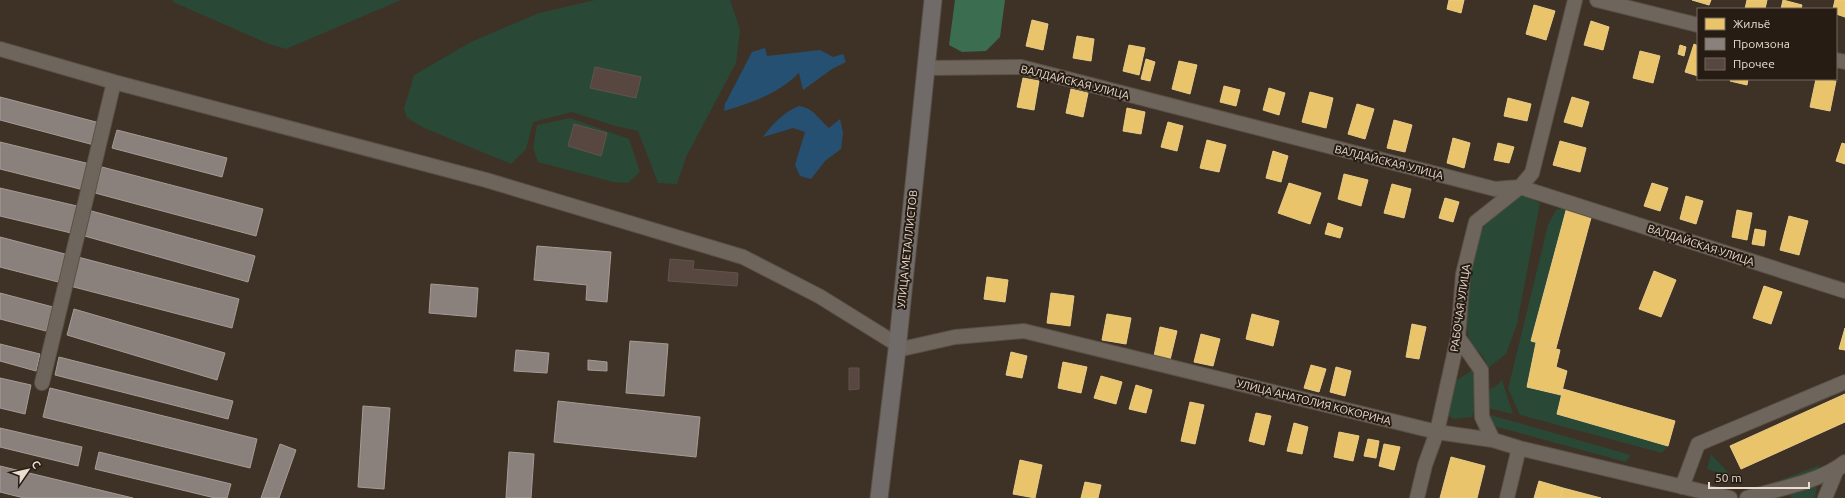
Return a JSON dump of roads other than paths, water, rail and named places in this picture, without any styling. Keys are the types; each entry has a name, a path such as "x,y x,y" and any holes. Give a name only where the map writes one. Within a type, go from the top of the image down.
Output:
{"main road":[{"name":"УЛИЦА МЕТАЛЛИСТОВ","path":"879,498 898,348 933,0"}],"street":[{"name":"РАБОЧАЯ УЛИЦА","path":"1417,498 1425,465 1437,432 1458,337 1463,274 1476,222 1520,187 1532,172 1575,0"},
{"path":"1597,0 1697,25"},
{"path":"0,49 114,82 486,180 743,258 819,296 898,348"},
{"name":"ВАЛДАЙСКАЯ УЛИЦА","path":"926,68 1021,67 1495,189 1520,187 1845,291"},
{"path":"42,384 114,82"},
{"name":"УЛИЦА АНАТОЛИЯ КОКОРИНА","path":"898,348 955,337 1024,331 1437,432 1493,440 1520,448 1730,498"},
{"path":"1458,337 1481,370 1482,417 1493,440"},
{"path":"1682,487 1698,444 1845,382"},
{"path":"1506,498 1520,448"},
{"path":"1747,498 1822,476 1842,466"},
{"path":"1825,498 1842,466"}],"water":[{"path":"765,48 767,56 820,50 833,57 843,54 846,62 832,69 803,90 799,73 774,92 724,111 725,104 752,52"},
{"path":"799,106 812,111 829,128 840,119 843,133 841,149 825,161 811,179 800,176 795,165 805,132 793,128 763,137 779,119"}]}
